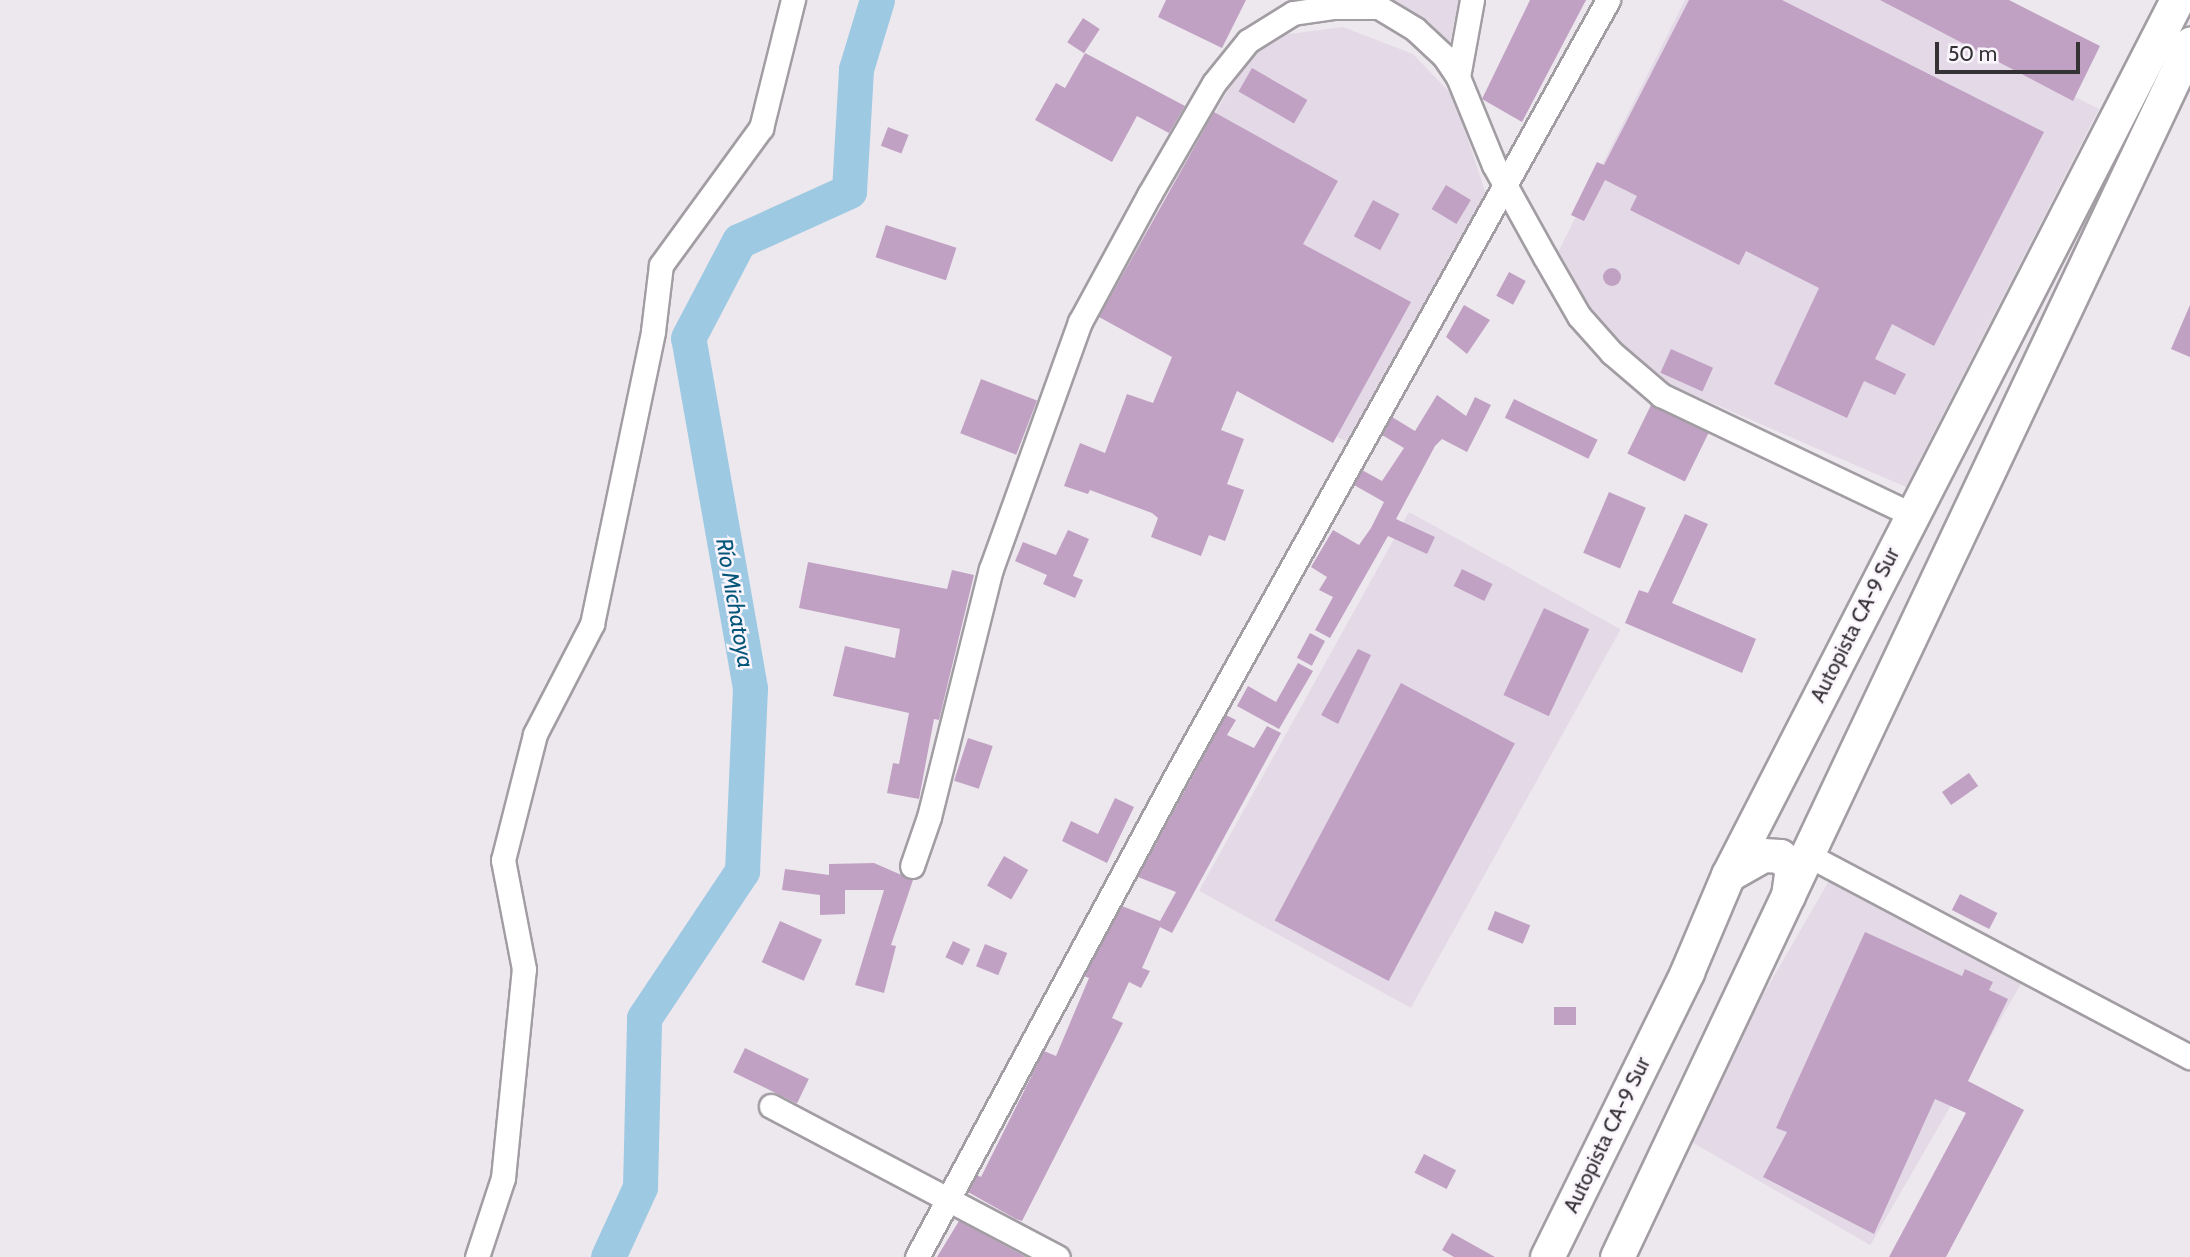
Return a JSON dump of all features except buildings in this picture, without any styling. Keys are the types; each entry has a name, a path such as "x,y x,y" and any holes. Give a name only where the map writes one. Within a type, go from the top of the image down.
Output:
{"highway":[{"name":"Autopista CA-9 Sur","path":"1547,1257 1687,972 1728,875 2177,0"},
{"path":"1617,1257 2190,44"},
{"path":"1911,514 1940,538 1941,571"},
{"path":"1728,875 1763,855 1780,856 1792,867 1788,898"}],"street":[{"path":"477,1257 503,1178 524,969 503,860 512,822 535,734 592,624 653,331 661,265 761,128 793,0"},
{"path":"1458,77 1472,0"},
{"path":"917,1257 945,1197 1507,189 1608,0"},
{"path":"912,866 929,817 991,569 1080,322 1214,83 1248,41 1293,13 1373,4 1415,29 1458,77 1507,189 1579,316 1612,353 1661,395 1911,514"},
{"path":"1808,855 2190,1057"},
{"path":"771,1106 1058,1257"}],"shaded area":[{"path":"1385,0 1459,0 1448,51"},
{"path":"1685,0 1884,0 2099,109 1906,487 1647,375 1552,264"},
{"path":"1343,27 1413,54 1454,97 1486,194 1349,443 1103,315 1247,56 1281,35"},
{"path":"1409,512 1621,629 1411,1008 1199,891"},
{"path":"1834,872 2023,981 1870,1245 1682,1136"}],"waterway":[{"name":"Río Michatoya","path":"608,1257 640,1187 644,1018 742,871 750,688 688,338 739,241 849,191 856,69 877,0"}]}
